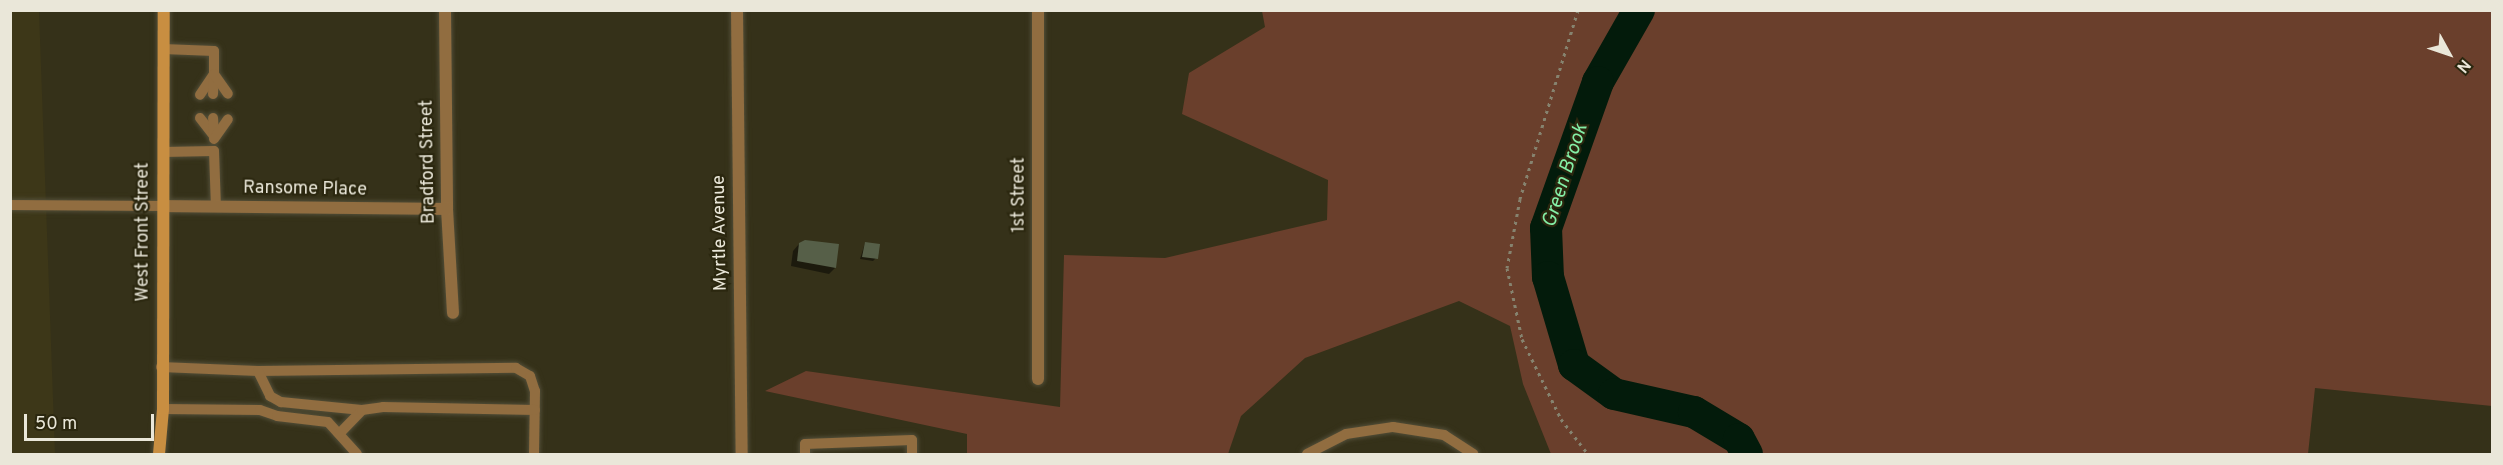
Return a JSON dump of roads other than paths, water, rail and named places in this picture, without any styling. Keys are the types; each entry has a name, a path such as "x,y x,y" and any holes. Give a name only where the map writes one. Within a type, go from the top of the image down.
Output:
{"main road":[{"name":"West Front Street","path":"159,454 163,410 161,367 164,10"}],"street":[{"name":"Bradford Street","path":"445,10 447,209 453,313"},
{"name":"Myrtle Avenue","path":"737,10 742,454"},
{"name":"1st Street","path":"1038,10 1038,379"},
{"name":"Ransome Place","path":"162,206 447,209"}],"lane":[{"path":"163,49 214,51 213,94"},
{"path":"214,74 228,94"},
{"path":"200,94 214,74"},
{"path":"200,118 214,136"},
{"path":"213,118 216,207"},
{"path":"214,136 228,119"},
{"path":"162,152 214,151"},
{"path":"10,205 162,206"},
{"path":"161,367 258,371 516,368 530,376 535,391 534,454"},
{"path":"258,371 270,396 280,402 362,410 383,406 535,410"},
{"path":"163,410 260,410 277,416 328,422 357,454"},
{"path":"340,433 362,410"},
{"path":"1307,454 1346,434 1393,427 1444,435 1473,454"},
{"path":"805,454 805,444 912,440 912,454"}],"waterway":[{"name":"Green Brook","path":"1639,10 1598,82 1546,228 1548,277 1574,365 1614,394 1694,412 1739,439 1747,454"}]}
